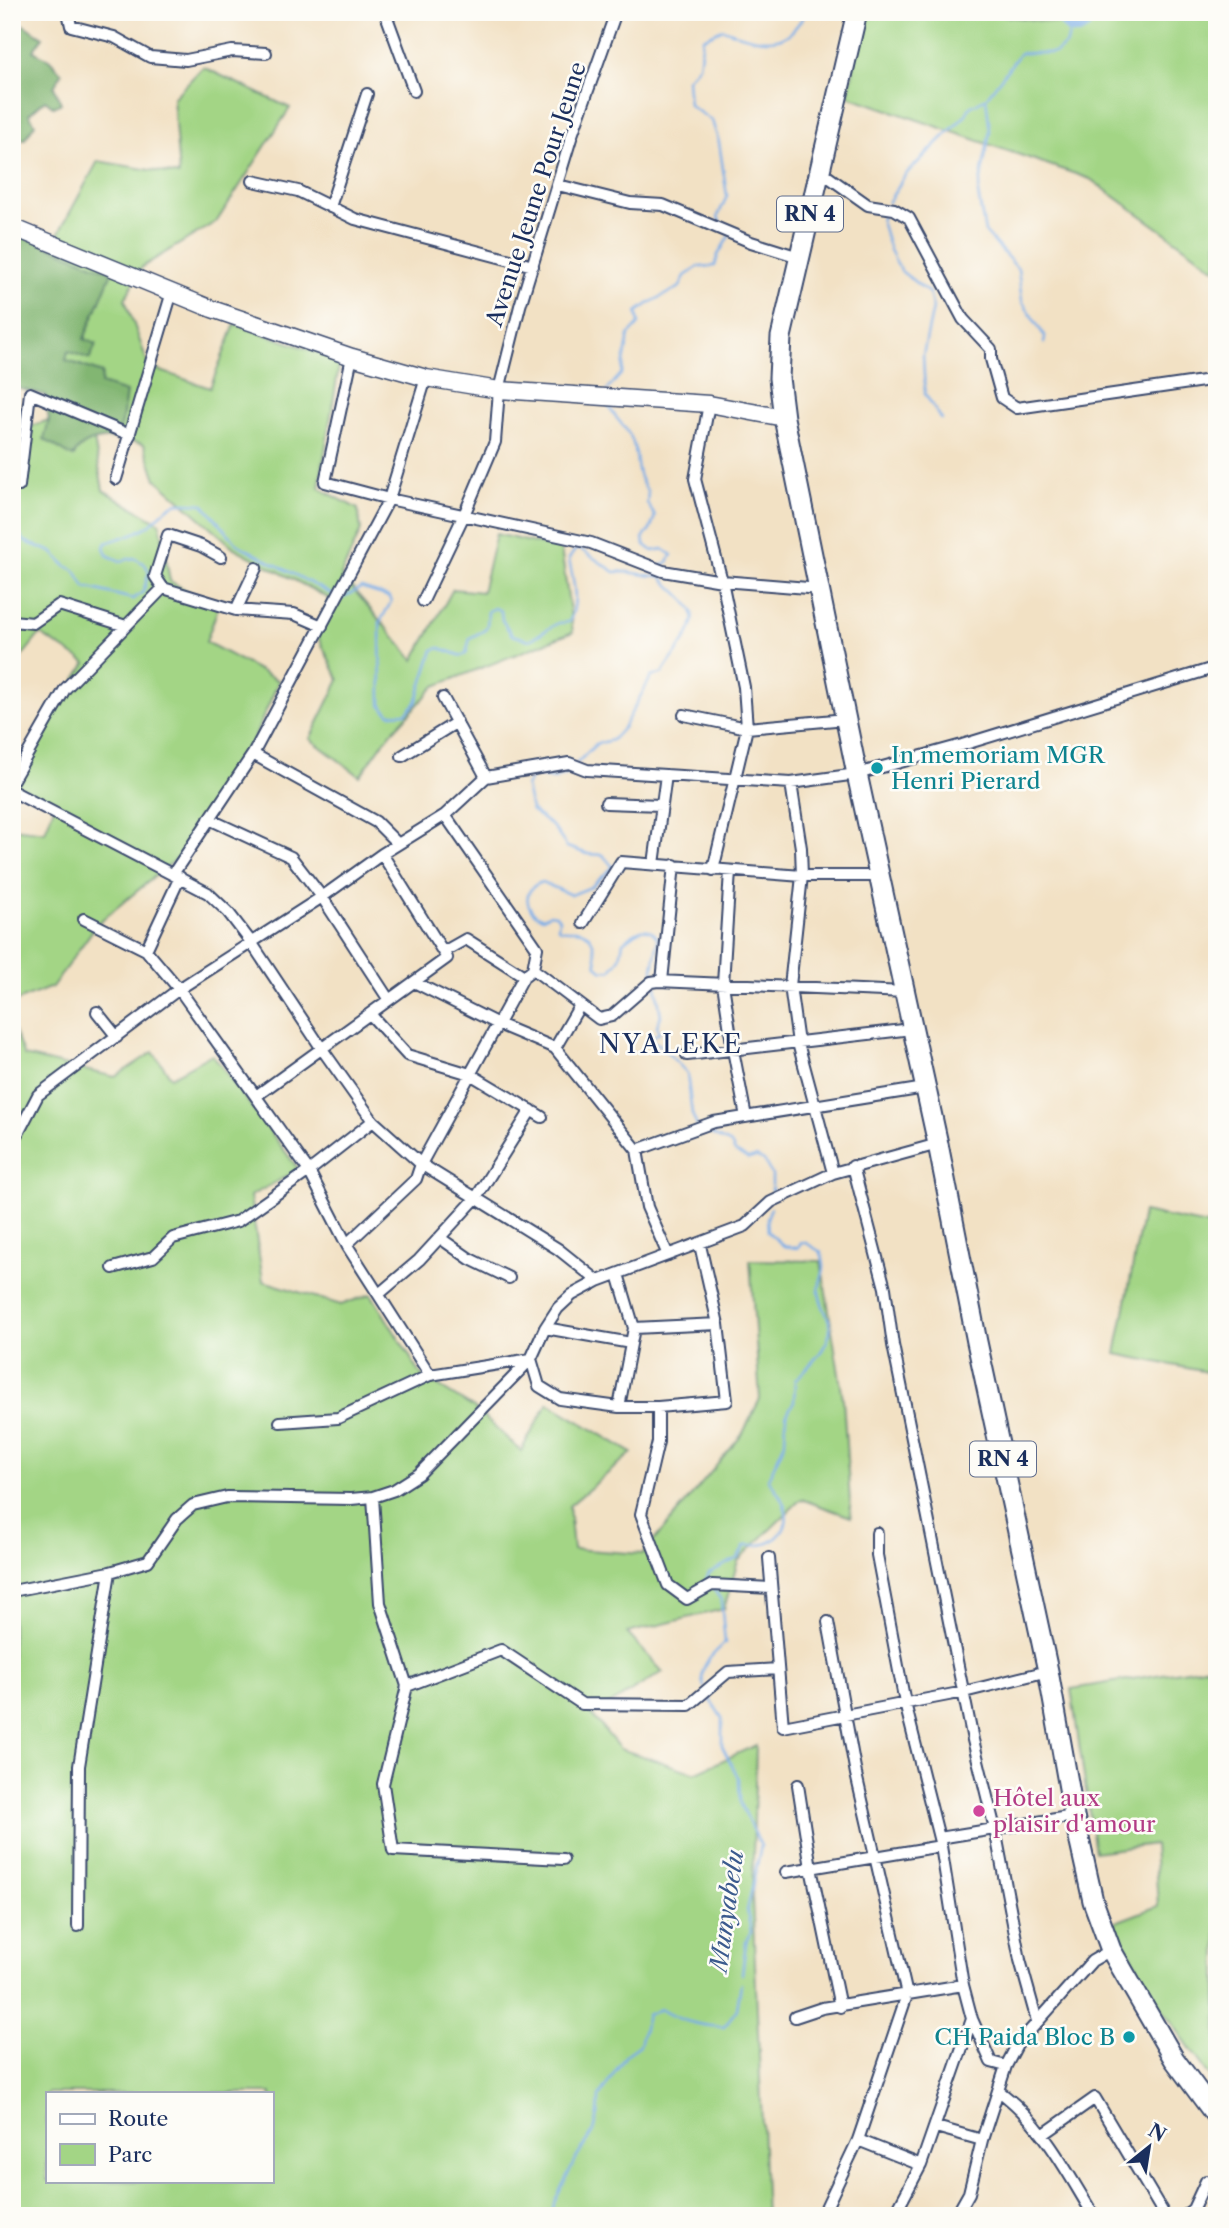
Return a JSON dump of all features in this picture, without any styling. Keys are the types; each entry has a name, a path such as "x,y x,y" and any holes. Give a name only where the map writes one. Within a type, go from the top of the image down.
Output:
{"highway":[{"name":"RN 4","path":"857,12 781,337 779,378 784,418 1048,1671 1074,1816 1093,1901 1111,1950 1174,2059 1217,2117"}],"street":[{"path":"68,12 71,26 114,37 150,57 186,60 232,51 265,53"},
{"path":"385,12 414,91"},
{"name":"Avenue Jeune Pour Jeune","path":"423,601 495,442 499,390 533,266 572,135 616,12"},
{"path":"330,207 367,94"},
{"path":"820,171 868,205 894,209 909,218 963,319 991,349 991,359 1002,398 1017,408 1217,379"},
{"path":"253,181 298,191 355,219 533,266"},
{"path":"558,185 630,203 663,205 751,242 799,257"},
{"path":"12,227 212,309 352,358 426,378 499,390 709,404 784,418"},
{"path":"116,479 172,292"},
{"path":"352,358 326,482 389,499 591,543 659,570 722,581 820,589"},
{"path":"146,950 176,876 209,819 253,754 389,499 426,378"},
{"path":"19,486 30,393 130,435"},
{"path":"709,404 695,479 722,581 744,687 747,729 713,870"},
{"path":"220,557 201,546 167,534 155,576 163,588 236,610 294,614 322,626"},
{"path":"236,610 256,568"},
{"path":"12,781 65,689 163,588"},
{"path":"12,621 33,623 59,605 126,626"},
{"path":"12,1145 38,1095 179,989 445,815 486,777 574,765 587,770 791,783 857,774 962,745 1217,667"},
{"path":"443,698 486,777"},
{"path":"684,715 747,729 846,719"},
{"path":"402,756 457,722"},
{"path":"253,754 376,822 398,844"},
{"path":"654,864 666,775"},
{"path":"791,783 801,848 802,876 790,986 798,1043 833,1173"},
{"path":"12,791 208,893 228,912 251,942 373,1121 421,1164 558,1249 598,1281"},
{"path":"607,803 662,806"},
{"path":"347,1244 416,1179 421,1164 470,1074 529,972 537,948 445,815"},
{"path":"209,819 291,857 322,897 389,1000"},
{"path":"256,1096 447,958 382,854"},
{"path":"583,923 621,862 802,876 880,876"},
{"path":"657,981 674,865"},
{"path":"730,872 723,984 746,1117"},
{"path":"84,919 146,950 179,989 309,1171 347,1244 430,1375"},
{"path":"443,952 466,939 529,972 599,1018 612,1016 657,981 905,992"},
{"path":"414,982 498,1024 555,1048 637,1150 647,1207 668,1255"},
{"path":"555,1048 580,1005"},
{"path":"97,1012 117,1037"},
{"path":"370,1014 407,1055 470,1074 542,1117"},
{"path":"687,1055 912,1029"},
{"path":"637,1150 714,1122 925,1088"},
{"path":"379,1294 419,1260 476,1198 531,1110"},
{"path":"113,1268 153,1257 173,1238 238,1221 373,1121"},
{"path":"12,1591 110,1572 148,1561 177,1519 193,1505 227,1497 351,1499 373,1497 394,1490 419,1474 531,1359 545,1328 558,1308 572,1295 598,1281 700,1245 744,1226 771,1202 833,1173 938,1144"},
{"path":"853,1166 885,1288 892,1345 973,1740 995,1829 1020,1960 1037,2021"},
{"path":"440,1238 470,1259 509,1278"},
{"path":"531,1359 540,1387 561,1399 619,1408 658,1408 727,1401 718,1324 700,1245"},
{"path":"618,1274 634,1328 619,1408"},
{"path":"634,1328 718,1324"},
{"path":"545,1328 631,1343"},
{"path":"280,1422 338,1418 430,1375 531,1359"},
{"path":"658,1408 659,1442 641,1514 668,1585 687,1599 710,1586 771,1588"},
{"path":"373,1497 380,1603 407,1686 383,1784 393,1850 563,1859"},
{"path":"877,1533 877,1555 905,1703 939,1842 963,1985 972,2019 990,2062 1006,2066"},
{"path":"769,1558 783,1727 964,1692 1048,1671"},
{"path":"78,1926 79,1766 110,1572"},
{"path":"822,2216 858,2140 907,1995 873,1858 828,1622"},
{"path":"407,1686 501,1650 582,1704 689,1705 728,1672 778,1669"},
{"path":"798,1785 811,1868 840,2007"},
{"path":"786,1872 873,1858 995,1829 1074,1816"},
{"path":"956,2216 969,2193 982,2140 1006,2066 1017,2045 1091,1961 1111,1950"},
{"path":"795,2017 822,2008 963,1985"},
{"path":"894,2216 921,2165 972,2019"},
{"path":"999,2091 1021,2107 1044,2134 1094,2216"},
{"path":"1044,2134 1095,2098 1165,2216"},
{"path":"936,2127 982,2140"},
{"path":"858,2140 921,2165"},
{"path":"1184,2216 1193,2209 1206,2180"}],"green space":[{"path":"865,12 977,12 1063,24 1065,12 1217,12 1217,270 1090,179 848,96"},
{"path":"12,18 43,37 33,51 49,59 62,73 54,87 61,103 54,107 45,100 29,114 35,124 25,139 14,140 12,143"},
{"path":"203,67 290,108 217,221 142,267 125,299 149,367 210,388 235,324 340,360 319,488 358,509 361,530 341,575 414,660 453,589 482,592 496,534 561,549 573,632 435,686 386,739 360,776 310,739 339,680 315,631 330,599 234,548 156,479 144,444 116,438 122,422 100,384 101,373 66,361 67,351 89,358 51,247 98,161 179,175 173,98"},
{"path":"12,232 112,272 84,339 96,344 90,359 68,351 66,360 102,373 101,384 126,392 122,422 116,438 86,444 73,457 44,439 49,420 45,395 12,387"},
{"path":"49,420 78,448 94,439 103,490 160,523 170,581 218,608 206,642 279,681 246,756 181,855 98,923 52,987 12,1003 12,828 45,832 55,804 12,783 86,663 40,634 12,669 12,433"},
{"path":"12,1026 24,1056 115,1077 153,1052 171,1077 212,1054 299,1170 250,1196 263,1281 341,1305 371,1294 422,1376 474,1408 521,1451 548,1403 632,1453 569,1506 573,1549 643,1554 742,1435 760,1399 750,1260 821,1261 843,1399 851,1517 801,1499 738,1561 724,1609 627,1633 663,1672 592,1715 620,1749 695,1773 756,1745 752,1895 766,2216 12,2216"},
{"path":"1143,1212 1217,1227 1217,1320 1207,1372 1116,1354"},
{"path":"1217,1663 1217,2086 1160,2006 1113,1923 1158,1906 1154,1844 1095,1852 1071,1689"}],"waterway":[{"name":"Munyabelu","path":"721,225 718,216 727,196 719,142 712,121 689,105 687,79 699,66 703,38 723,29 757,39 774,40 792,32 808,12"},
{"name":"Munyabelu","path":"1059,12 1071,26 1078,27 1084,23 1087,12"},
{"path":"888,203 905,175 965,116 970,107 986,98 1020,53 1056,53 1067,43 1071,26"},
{"path":"986,98 990,131 978,194 985,232 1018,269 1022,301 1045,337 1044,343"},
{"path":"884,212 881,221 890,250 901,271 929,293 933,308 923,355 925,394 942,420"},
{"name":"Munyabelu","path":"607,390 622,373 629,335 639,324 637,312 680,287 685,276 698,267 715,266 729,236"},
{"name":"Munyabelu","path":"608,404 632,440 638,473 648,492 647,503 655,516 650,530 643,538 644,544 653,551 663,549 672,555 668,562 661,566"},
{"path":"12,524 24,541 52,552 66,566 76,571 85,587 133,599 143,592 149,572 145,564 134,558 120,561 107,555 104,547 106,543 145,528 175,504 203,504 237,544 335,596"},
{"path":"341,599 361,588 389,597 391,602 380,622 381,705 390,714 406,713 416,703 433,650 440,648 462,656 466,654 470,638 487,627 488,611 495,608 501,611 502,620 512,635 530,640 558,623 569,622 575,599 569,559 575,550 580,549 615,572 660,576"},
{"name":"Munyabelu","path":"577,763 596,744 612,740 623,728 651,677 663,673 690,632 694,615 691,608 660,575"},
{"name":"Munyabelu","path":"572,768 568,774 554,779 533,775 526,786 531,810 553,827 567,847 588,854 603,855 613,867 591,887 571,895 542,882 535,885 528,895 529,905 543,918 550,914 556,915 559,919 558,928 587,934 593,942 597,966 603,971 611,970 620,958 623,942 641,930 650,930 658,939 654,980"},
{"name":"Munyabelu","path":"656,986 661,1016 657,1025 659,1033 652,1037 651,1041 660,1045 687,1073 692,1114 697,1126"},
{"name":"Munyabelu","path":"705,1131 731,1144 735,1152 748,1159 756,1157 764,1161 772,1175 772,1198"},
{"name":"Munyabelu","path":"708,1583 706,1580 709,1573 738,1558 745,1546 769,1543 785,1527 786,1510 768,1479 785,1442 786,1416 794,1401 795,1380 820,1353 829,1337 829,1321 819,1293 824,1269 821,1252 806,1243 801,1243 797,1248 784,1246 768,1232 767,1218 771,1208"},
{"name":"Munyabelu","path":"704,1687 704,1668 710,1657 725,1643 721,1600 713,1588"},
{"name":"Munyabelu","path":"706,1693 722,1718 722,1746 739,1779 740,1802 761,1846 747,1911 751,1932 746,1942 742,1974"},
{"path":"1217,1867 1209,1886 1217,1913"},
{"name":"Munyabelu","path":"552,2216 554,2203 574,2162 594,2131 599,2097 626,2055 640,2045 647,2015 660,2009 691,2022 724,2027 737,2009 741,1984"}],"place":[{"name":"In memoriam MGR Henri Pierard","path":"877,768"},
{"name":"Hôtel aux plaisir d'amour","path":"979,1811"},
{"name":"CH Paida Bloc B","path":"1129,2037"}],"district":[{"name":"NYALEKE","path":"671,1044"}]}
